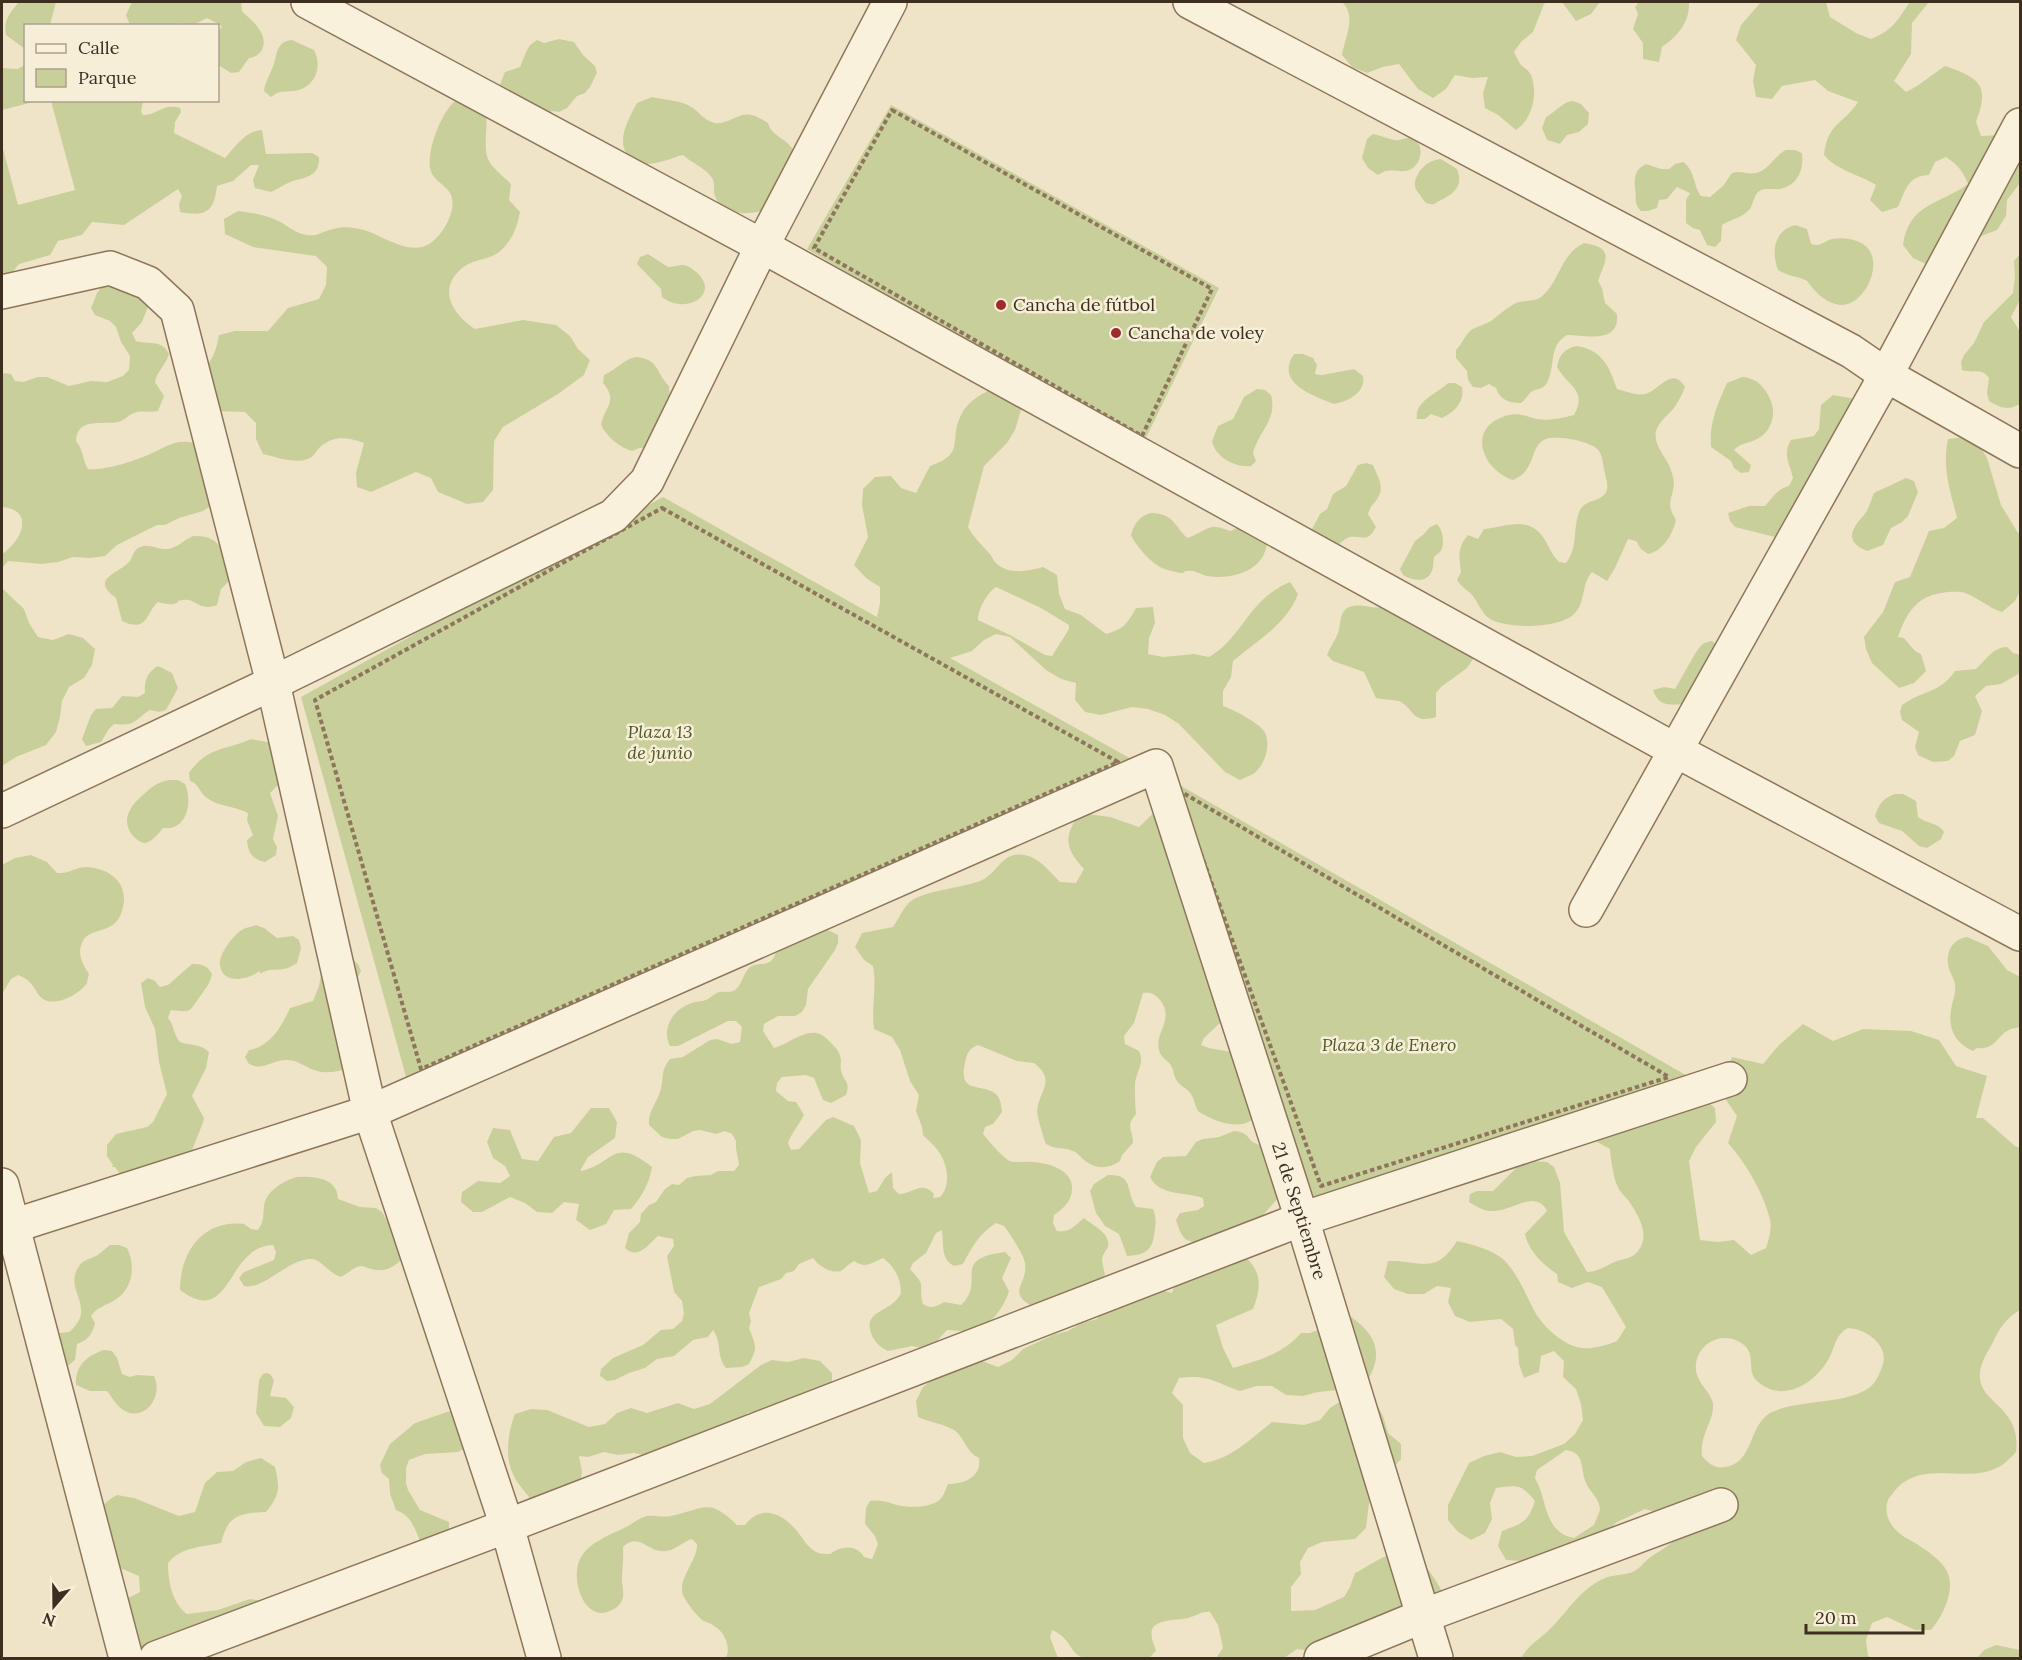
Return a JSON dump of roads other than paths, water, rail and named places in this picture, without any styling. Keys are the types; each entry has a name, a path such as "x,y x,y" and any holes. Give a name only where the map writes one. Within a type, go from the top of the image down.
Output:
{"street":[{"path":"308,2 762,246 1676,750 2020,934"},
{"path":"2,811 273,683 613,516 646,481 762,246 890,2"},
{"path":"1190,2 1851,351 1886,375 2020,451"},
{"path":"1586,910 1886,375 2020,125"},
{"path":"2,292 110,268 148,283 177,310 273,683 370,1112 507,1526 544,1659"},
{"name":"21 de Septiembre","path":"370,1112 1156,766 1302,1219 1436,1659"},
{"path":"156,1659 1302,1219 1730,1079"},
{"path":"13,1226 370,1112"},
{"path":"2,1185 126,1659"},
{"path":"1321,1659 1423,1616 1721,1505"}],"place":[{"name":"Cancha de fútbol","path":"1001,305"},
{"name":"Cancha de voley","path":"1116,333"}],"park label":[{"name":"Plaza 13 de junio","path":"660,742"},
{"name":"Plaza 3 de Enero","path":"1389,1045"}]}
